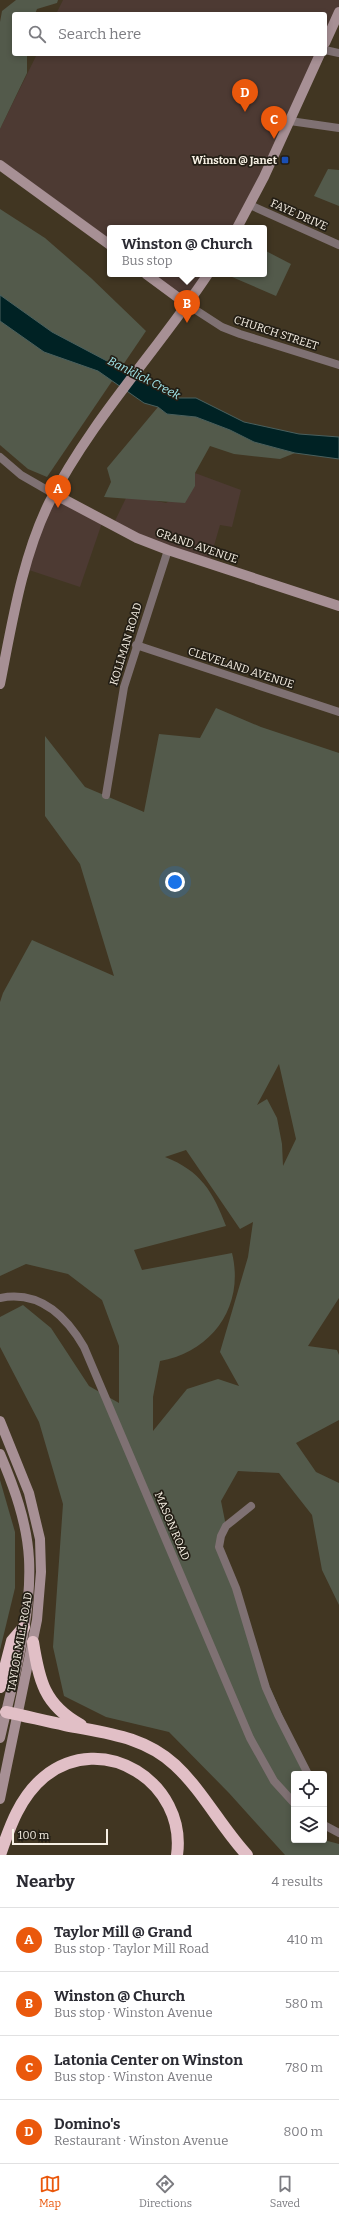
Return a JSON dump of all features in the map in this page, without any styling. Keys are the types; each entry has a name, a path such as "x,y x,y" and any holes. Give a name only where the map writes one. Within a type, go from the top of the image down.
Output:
{"highway":[{"path":"0,1687 12,1641 24,1627"},
{"path":"33,1642 40,1677 46,1695 64,1714 87,1728"},
{"path":"6,1712 127,1737 147,1746 167,1758 186,1776 235,1842 248,1855"},
{"path":"0,1855 12,1821 30,1791 46,1776 69,1764 102,1760 129,1766 153,1783 163,1794 175,1819 178,1838 176,1855"}],"main road":[{"path":"327,39 339,12"},
{"path":"239,225 250,205 290,121 319,56"},
{"path":"0,165 107,244"},
{"path":"150,277 188,304"},
{"path":"0,680 32,550 54,494 75,458 155,346 188,304 206,277"},
{"name":"GRAND AVENUE","path":"54,494 137,538 168,550 339,606"},
{"name":"TAYLOR MILL ROAD","path":"0,1421 30,1493 40,1539 41,1588 33,1642 19,1715 0,1799"},
{"name":"TAYLOR MILL ROAD","path":"0,1454 19,1506 28,1545 29,1574 24,1627 0,1738"}],"street":[{"path":"327,50 339,53"},
{"path":"290,121 339,128"},
{"name":"FAYE DRIVE","path":"250,205 339,245"},
{"name":"CHURCH STREET","path":"188,304 222,327 339,365"},
{"path":"0,457 22,475 54,494"},
{"name":"KOLLMAN ROAD","path":"106,795 124,687 168,550"},
{"name":"CLEVELAND AVENUE","path":"136,646 339,712"},
{"name":"MASON ROAD","path":"0,1298 22,1297 39,1302 59,1313 73,1328 87,1354 253,1744 274,1782 291,1800"},
{"path":"251,1506 226,1526 221,1536 219,1547 236,1588 266,1688 306,1771"},
{"path":"327,1827 339,1833"}],"shaded area":[{"path":"63,0 339,0 339,12 327,39 327,12 57,12"},
{"path":"36,56 319,56 238,225 107,225 107,243 0,165 0,129"},
{"path":"150,277 206,277 188,305"},
{"path":"195,473 241,490 232,527 220,525 209,563 113,525 126,498 148,499 166,503 195,486"},
{"path":"54,494 103,520 80,587 26,569"}],"green space":[{"path":"16,0 58,0 57,3 37,9 36,12 12,12 12,56 27,56 27,73 0,129 0,22 2,11"},
{"path":"328,169 339,170 339,206 314,196"},
{"path":"0,209 45,238 91,278 146,331 47,477 28,469 0,445"},
{"path":"267,252 291,264 276,296 232,277 267,277"},
{"path":"158,407 167,414 196,417 230,430 254,442 295,453 280,459 234,454 210,446 195,473 195,486 185,503 104,497 111,482 107,468"},
{"path":"216,708 261,727 339,753 339,1298 308,1346 337,1350 339,1355 339,1420 296,1443 316,1472 339,1483 339,1605 322,1570 312,1515 279,1473 238,1471 221,1501 226,1526 219,1541 259,1662 307,1771 291,1771 291,1843 327,1843 327,1841 339,1844 339,1855 285,1855 229,1793 169,1732 106,1717 64,1696 53,1647 63,1504 39,1422 0,1347 0,1317 23,1305 51,1328 89,1386 119,1403 119,1346 102,1300 68,1274 26,1264 0,1276 0,1002 3,993 32,940 114,976 80,864 45,816 45,736 85,787 144,812 159,734 200,738","holes":["279,1064 296,1139 283,1166 282,1144 277,1118 267,1099 257,1105","186,1150 240,1229 253,1222 248,1257 220,1352 239,1386 218,1379 187,1389 153,1431 153,1397 160,1361 179,1356 195,1348 209,1337 220,1324 229,1308 234,1291 235,1272 232,1253 142,1270 134,1250 226,1226 216,1203 197,1176 188,1169 165,1157"]},
{"path":"0,1480 15,1532 15,1588 0,1650"}],"water":[{"path":"0,295 52,332 177,398 196,398 244,422 299,434 339,437 339,459 295,453 254,442 230,430 196,417 167,414 158,407 144,403 98,371 44,352 0,321"}],"place":[{"name":"Domino's","path":"245,112"},
{"name":"Latonia Center on Winston","path":"274,139"},
{"name":"Winston @ Janet","path":"285,160"},
{"name":"Winston @ Church","path":"187,323"},
{"name":"Taylor Mill @ Grand","path":"58,508"}],"water label":[{"name":"Banklick Creek","path":"144,378"}]}
